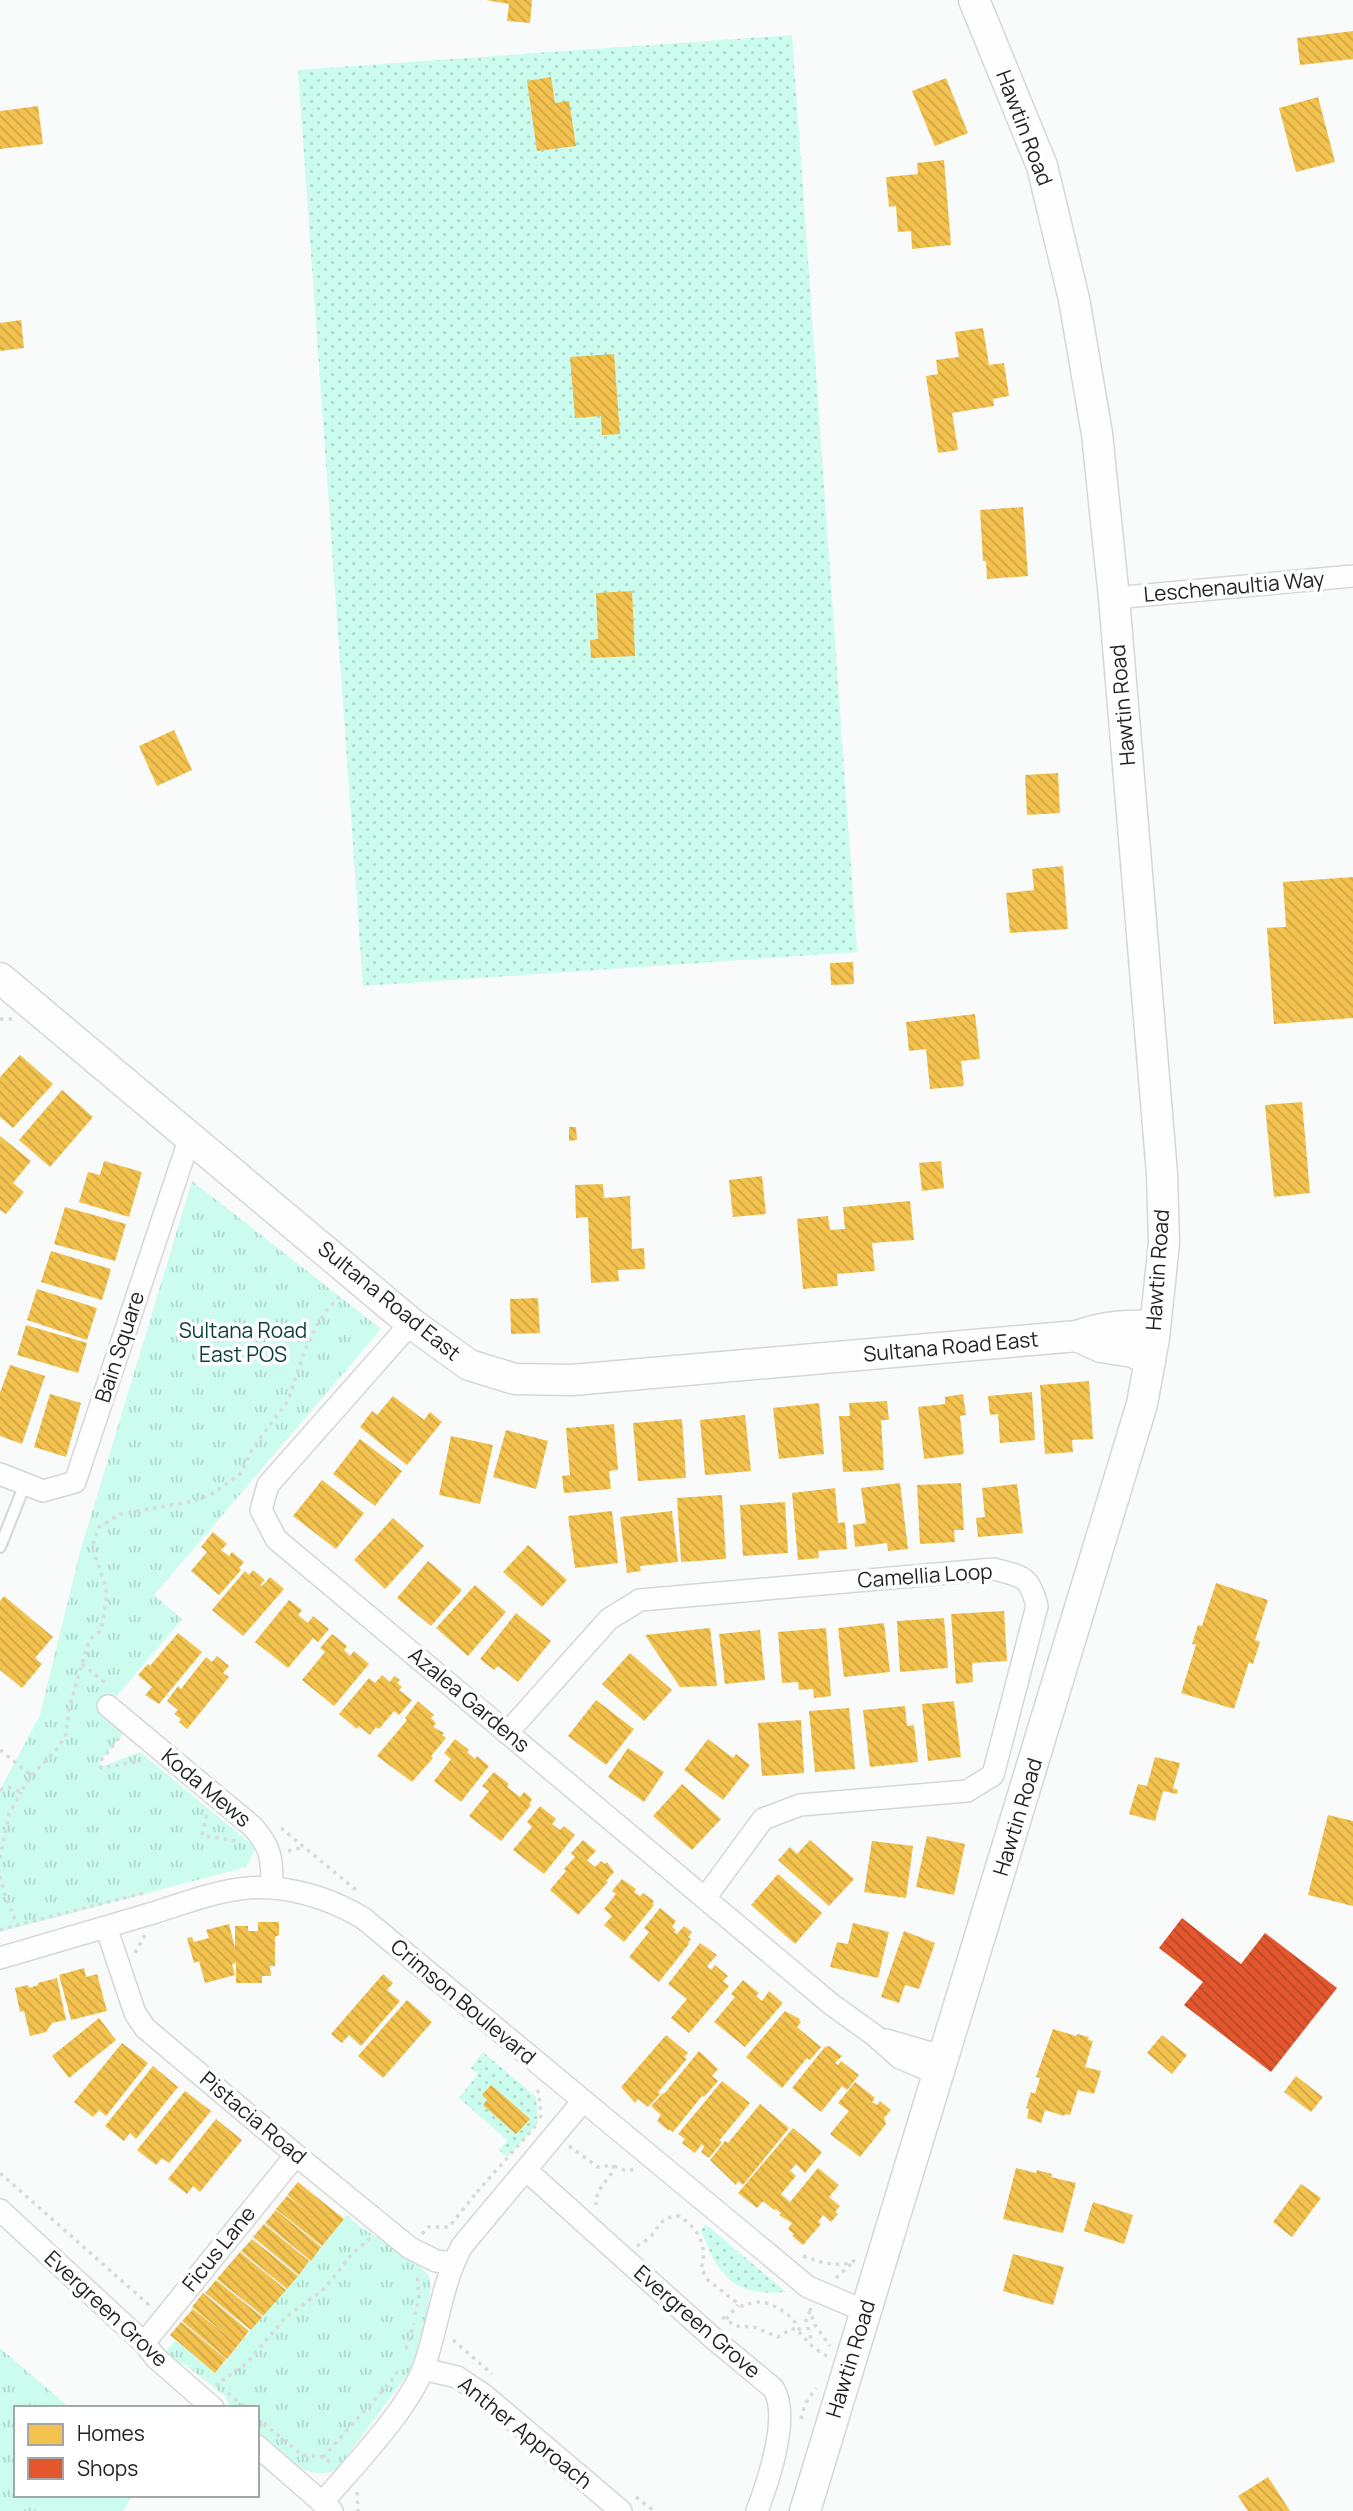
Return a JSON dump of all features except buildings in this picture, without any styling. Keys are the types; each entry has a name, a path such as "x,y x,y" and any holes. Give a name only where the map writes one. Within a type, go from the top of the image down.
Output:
{"main road":[{"name":"Hawtin Road","path":"805,2511 1142,1404 1155,1326 1164,1243 1162,1174 1114,598 1097,434 1074,299 1042,166 974,0"},
{"name":"Sultana Road East","path":"2,984 190,1137 411,1323 469,1365 515,1379 561,1380 1077,1336 1100,1328 1126,1325 1155,1326"},
{"name":"Sultana Road East","path":"1077,1336 1101,1347 1133,1352 1150,1361"}],"street":[{"name":"Leschenaultia Way","path":"1114,598 1353,576"},
{"name":"Bain Square","path":"0,1474 43,1491 75,1482 190,1137"},
{"name":"Azalea Gardens","path":"411,1323 268,1485 261,1510 276,1539 900,2059 942,2065"},
{"name":"Camellia Loop","path":"507,1732 609,1619 640,1600 994,1569 1023,1577 1033,1590 1037,1606 993,1775 967,1791 800,1805 762,1819 705,1898"},
{"name":"Koda Mews","path":"111,1698 131,1725 233,1810 265,1842 271,1856 272,1888"},
{"name":"Crimson Boulevard","path":"0,1958 204,1897 244,1889 272,1888 325,1899 363,1918 797,2278 815,2302 865,2311"},
{"name":"Pistacia Road","path":"106,1927 135,2013 145,2028 413,2249 436,2261 453,2263"},
{"path":"259,2448 327,2507 402,2406 423,2369 453,2263 472,2232 583,2101"},
{"name":"Ficus Lane","path":"144,2343 296,2155"},
{"name":"Evergreen Grove","path":"526,2170 778,2395 780,2408 777,2437 757,2511"},
{"name":"Evergreen Grove","path":"0,2210 144,2343 156,2358 211,2406"},
{"name":"Anther Approach","path":"423,2369 457,2377 484,2395 621,2511"}],"lane":[{"path":"0,1547 25,1483"}],"path":[{"path":"0,1012 7,1019"},
{"path":"0,1858 9,1814 31,1776 58,1748 66,1734 69,1708 89,1640 99,1632 105,1612 106,1587 92,1547 99,1527 120,1514 194,1502 212,1494 240,1474 254,1446 288,1401 303,1355 316,1327 325,1312 357,1278"},
{"path":"82,1664 111,1698"},
{"path":"131,1725 100,1762 101,1768 145,1760"},
{"path":"0,1750 31,1776"},
{"path":"0,1790 8,1787 21,1792"},
{"path":"216,1820 208,1813 202,1835 241,1842 233,1835"},
{"path":"272,1821 357,1891"},
{"path":"0,1876 18,1925"},
{"path":"0,1930 157,1889"},
{"path":"117,1961 131,1958 149,1930"},
{"path":"529,2084 539,2093 541,2121 555,2135 592,2164 598,2167 613,2165 612,2172 596,2195 597,2210"},
{"path":"0,2173 148,2304 161,2300 170,2309"},
{"path":"631,2248 651,2236 664,2218 679,2216 699,2233 704,2252 703,2274 738,2305 760,2301 790,2316 814,2348 832,2359 833,2350 816,2325 815,2302"},
{"path":"243,2406 217,2384 246,2364 285,2318 324,2289 352,2254 376,2235"},
{"path":"797,2253 822,2264 839,2265 852,2263 858,2255"},
{"path":"814,2348 806,2320 815,2302"},
{"path":"726,2319 738,2305"},
{"path":"717,2315 736,2326 754,2328 778,2337 791,2329 801,2333"},
{"path":"259,2419 302,2455 323,2456"},
{"path":"357,2483 358,2511"}],"green space":[{"path":"792,35 857,952 363,986 298,70"},
{"name":"Sultana Road East POS","path":"192,1181 381,1329 154,1595 182,1619 108,1706 130,1725 100,1762 101,1767 140,1752 256,1848 246,1867 0,1932 0,1790 40,1715 80,1552"},
{"path":"483,2052 536,2097 538,2123 508,2157 498,2150 508,2141 459,2098 478,2074 471,2068"},
{"path":"347,2215 359,2226 415,2261 429,2276 431,2289 427,2313 411,2369 337,2470 314,2473 284,2459 259,2439 259,2406 228,2406 225,2396 183,2363 175,2366 164,2354 175,2340 216,2372"},
{"path":"705,2225 786,2292 753,2291 730,2280 707,2246 701,2230"},
{"path":"0,2348 68,2406 14,2406 14,2497 132,2497 121,2511 0,2511"},
{"path":"27,2498 131,2498 123,2511 47,2511"}]}
